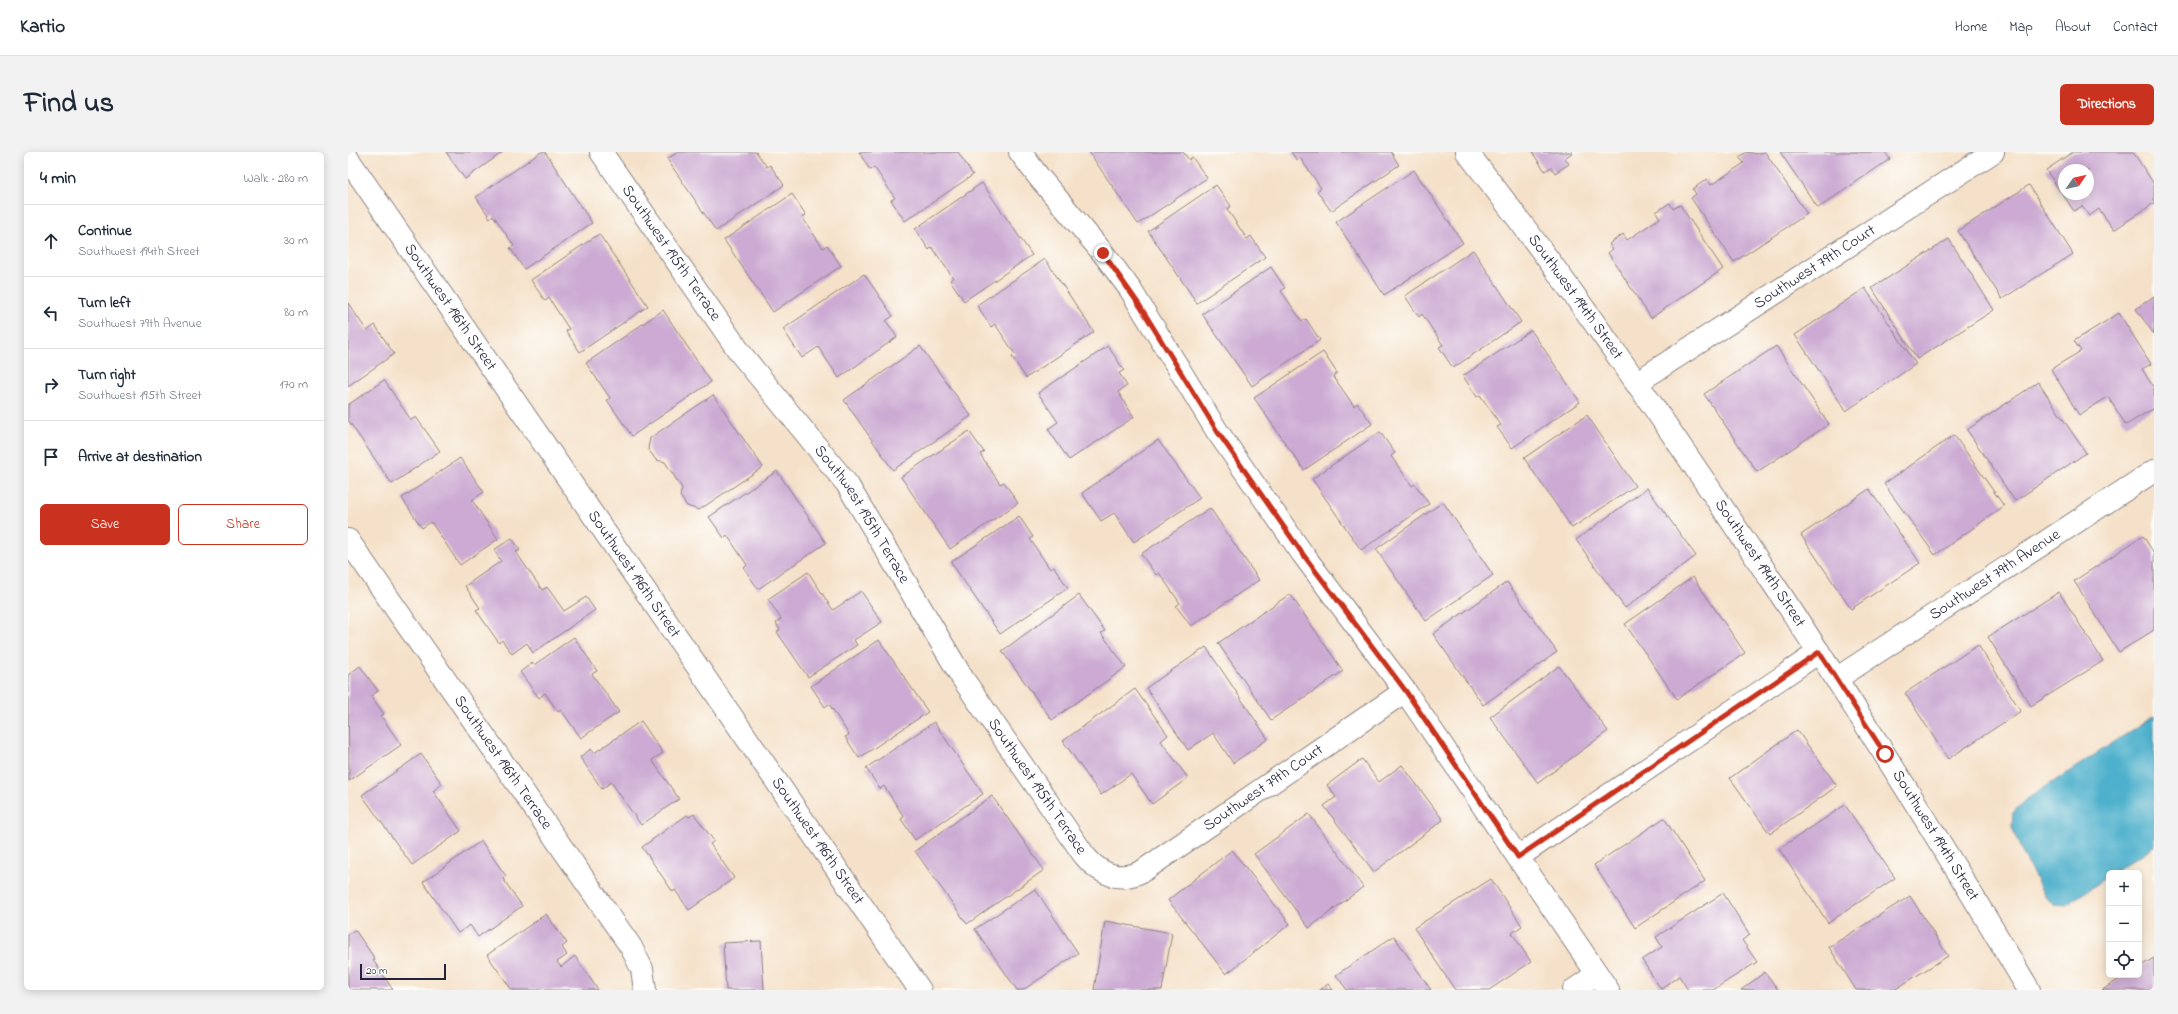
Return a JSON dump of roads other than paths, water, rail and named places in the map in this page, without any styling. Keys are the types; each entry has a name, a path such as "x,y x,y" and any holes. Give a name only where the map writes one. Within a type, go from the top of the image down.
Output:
{"street":[{"name":"Southwest 195th Terrace","path":"601,152 741,354 847,484 963,679 1084,855 1101,871 1117,877"},
{"path":"1020,152 1116,270 1217,431 1302,553 1405,690 1603,982 1574,990"},
{"name":"Southwest 194th Street","path":"1467,152 1636,383 1712,491 1935,831 2029,990"},
{"name":"Southwest 79th Court","path":"1636,383 1993,152"},
{"name":"Southwest 196th Street","path":"348,158 920,990"},
{"name":"Southwest 79th Avenue","path":"1836,679 2154,471"},
{"name":"Southwest 196th Terrace","path":"348,540 631,947 642,969 645,990"},
{"path":"1518,857 1819,652"},
{"name":"Southwest 79th Court","path":"1117,877 1130,876 1144,870 1405,690"}],"water":[{"path":"2154,716 2154,846 2118,870 2106,870 2106,878 2066,905 2054,904 2045,897 2022,852 2012,827 2013,813 2024,801"}]}
